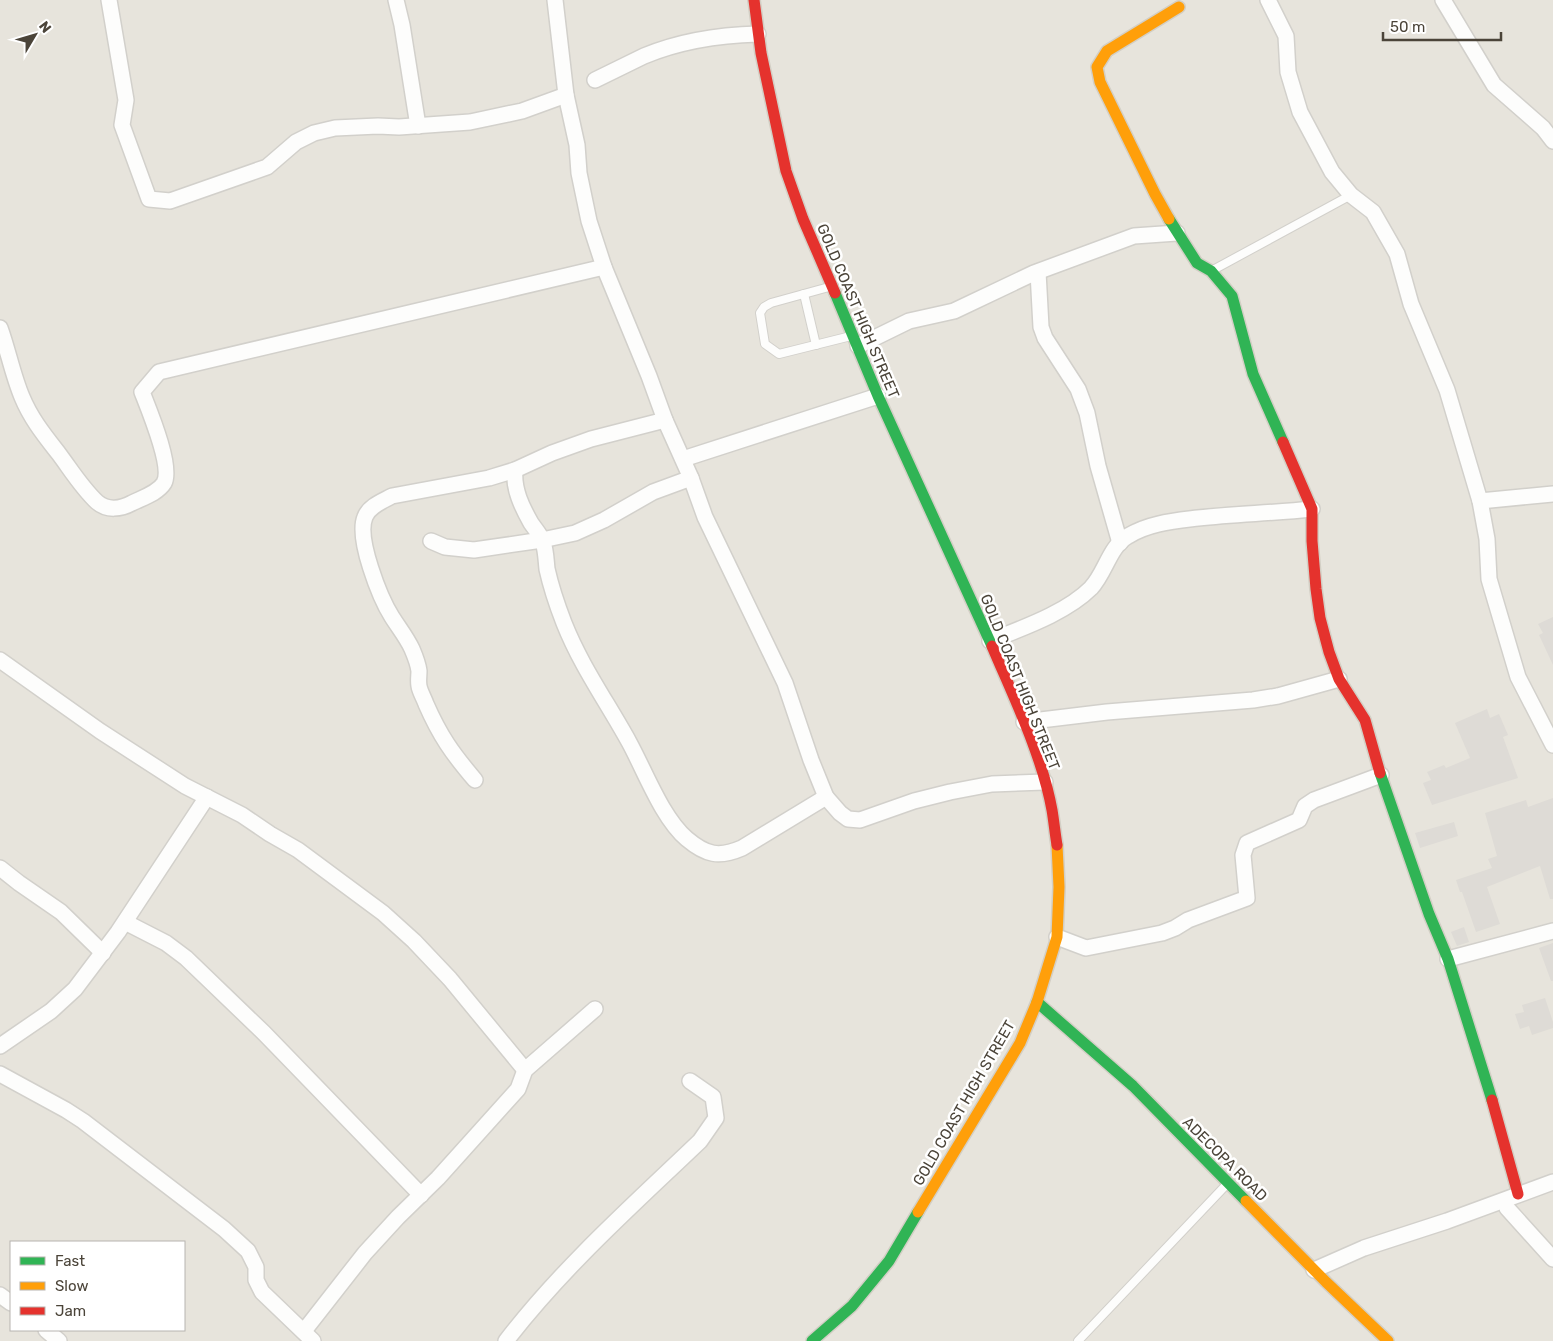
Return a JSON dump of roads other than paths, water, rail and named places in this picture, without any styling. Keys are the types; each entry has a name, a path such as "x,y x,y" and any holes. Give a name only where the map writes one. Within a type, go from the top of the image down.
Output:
{"street":[{"path":"109,0 126,100 122,125 149,199 170,201 267,167 296,142 314,133 335,128 418,126 470,122 522,111 566,95"},
{"path":"396,0 418,126"},
{"path":"555,0 566,95 575,138 579,172 587,211 604,267 705,516 785,683 811,760 826,797 840,813 848,818 860,820 914,801 950,792 992,784 1045,782"},
{"name":"GOLD COAST HIGH STREET","path":"754,0 758,34 773,116 786,171 802,219 878,396 990,641 1024,722 1045,782 1052,810 1057,847 1059,887 1057,937 1037,1002 1020,1043 889,1261 852,1306 812,1341"},
{"path":"1268,0 1286,36 1288,72 1300,112 1332,172 1351,195 1373,212 1397,254 1411,304 1447,390 1480,501 1487,539 1489,579 1518,677 1553,745"},
{"path":"1443,0 1494,85 1543,128 1553,140"},
{"path":"1179,7 1108,51 1097,67 1100,82 1154,194 1177,233 1197,263 1211,271 1232,296 1253,374 1312,509 1312,541 1320,618 1329,652 1339,679 1365,720 1381,775 1430,914 1448,959 1488,1087 1518,1194"},
{"path":"595,80 646,56 697,40 758,34"},
{"path":"856,341 909,321 954,311 1038,272 1134,236 1177,233"},
{"path":"0,328 19,390 34,422 98,503 111,509 126,506 150,494 160,487 165,480 167,471 162,449 142,392 159,372 604,267"},
{"path":"1038,272 1041,327 1045,338 1078,389 1087,413 1098,466 1120,543"},
{"path":"683,459 878,396"},
{"path":"475,780 451,753 435,726 418,685 419,671 416,657 410,643 391,616 365,551 363,527 365,516 369,510 392,496 489,478 515,470 552,453 591,439 665,420"},
{"path":"515,470 516,490 522,506 542,540 552,588 564,623 586,672 623,731 674,825 687,839 703,850 718,855 730,854 826,797"},
{"path":"431,541 445,547 474,550 575,533 604,520 654,492 691,478"},
{"path":"1480,501 1553,494"},
{"path":"990,641 1045,618 1078,598 1090,588 1104,571 1115,547 1126,537 1142,528 1160,523 1227,515 1312,509"},
{"path":"0,660 100,731 186,786 242,816 298,850 383,912 450,979 525,1070"},
{"path":"1024,722 1107,712 1254,700 1278,696 1339,679"},
{"path":"1057,937 1086,948 1162,933 1188,920 1247,898 1243,855 1247,843 1300,820 1305,806 1314,800 1381,775"},
{"path":"0,1046 60,1004 75,989 125,922 208,797"},
{"path":"0,868 19,884 61,912 103,953"},
{"path":"125,922 166,943 186,958 264,1033 421,1195"},
{"path":"1448,959 1553,931"},
{"name":"ADECOPA ROAD","path":"1037,1002 1133,1086 1314,1270 1388,1341"},
{"path":"0,1074 66,1110 82,1121 224,1229 248,1251 256,1266 256,1280 262,1292 308,1336 364,1253 438,1178 518,1089 525,1070 594,1009"},
{"path":"506,1341 562,1275 700,1141 716,1118 713,1097 690,1081"},
{"path":"1314,1270 1364,1248 1447,1221 1553,1182"},
{"path":"1507,1208 1553,1259"},
{"path":"47,1331 59,1341"}],"lane":[{"path":"1211,271 1351,195"},
{"path":"831,286 771,303 764,307 760,313 765,344 780,354 816,345 856,341"},
{"path":"804,294 816,345"},
{"path":"1078,1341 1229,1183"}]}
